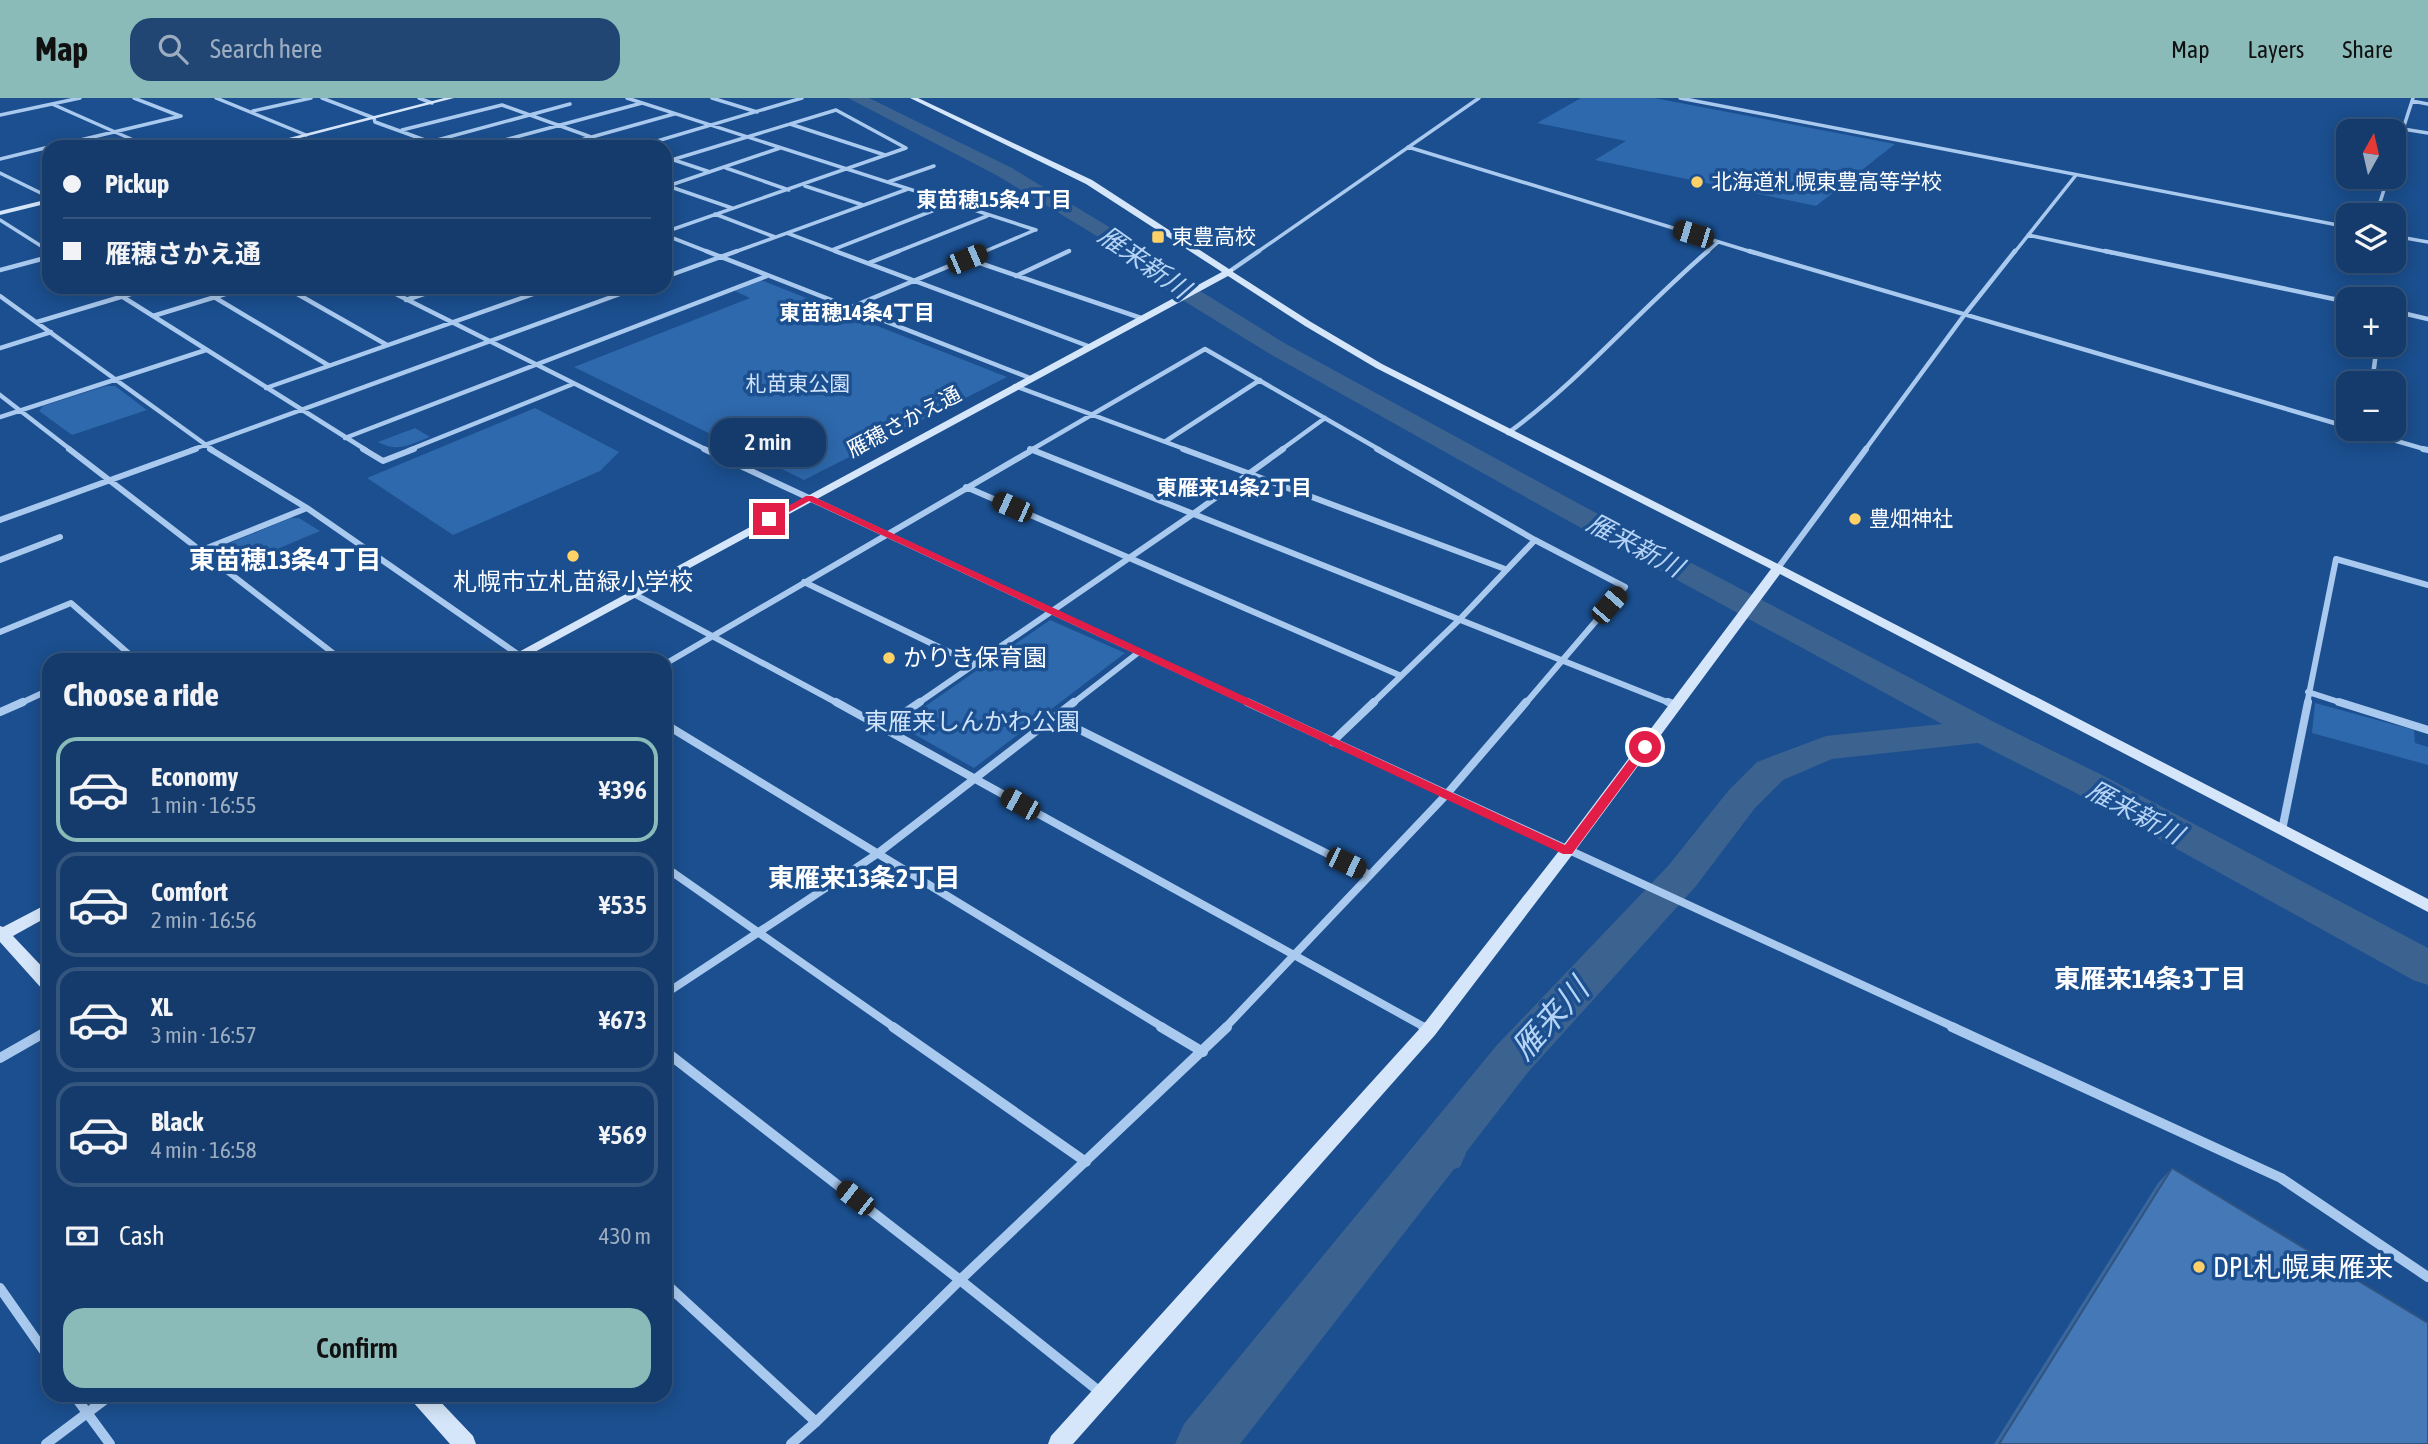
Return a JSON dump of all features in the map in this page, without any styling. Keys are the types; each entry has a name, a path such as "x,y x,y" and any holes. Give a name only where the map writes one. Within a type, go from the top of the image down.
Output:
{"street":[{"path":"0,115 80,98"},
{"path":"81,140 181,116 134,98"},
{"path":"216,98 306,135"},
{"path":"251,112 311,98"},
{"path":"322,98 374,118 375,122 425,140"},
{"path":"419,98 432,103"},
{"path":"286,140 451,98"},
{"path":"627,98 1036,230 848,308"},
{"path":"504,140 652,98"},
{"path":"712,98 757,112"},
{"path":"720,100 728,98"},
{"path":"661,140 802,98"},
{"path":"913,98 1089,182 1308,324 1380,366 2428,906"},
{"path":"1230,271 1479,98"},
{"path":"1680,98 2336,225"},
{"path":"2406,119 2412,100 2428,104"},
{"path":"52,104 134,140"},
{"path":"437,140 570,104"},
{"path":"402,130 502,105 591,137"},
{"path":"672,230 906,148 836,110 673,160"},
{"path":"580,140 675,114"},
{"path":"789,124 887,155"},
{"path":"2406,129 2428,133"},
{"path":"1408,147 1718,242 2336,423"},
{"path":"672,185 781,148"},
{"path":"0,159 42,149"},
{"path":"673,160 711,172"},
{"path":"888,182 934,166"},
{"path":"726,167 790,190"},
{"path":"0,173 42,195"},
{"path":"1059,1444 1429,1030 1567,851 1965,314 2076,175"},
{"path":"804,185 864,205"},
{"path":"672,189 733,208"},
{"path":"672,274 909,189"},
{"path":"0,213 42,201"},
{"path":"832,250 951,204"},
{"path":"715,214 776,237"},
{"path":"869,263 988,215"},
{"path":"0,220 42,249"},
{"path":"787,233 1088,346"},
{"path":"2028,234 2336,299"},
{"path":"672,236 767,276 1030,378"},
{"path":"2406,238 2428,243"},
{"path":"1508,433 1549,403 1583,367 1612,345 1657,295 1718,242"},
{"path":"1015,276 1069,251"},
{"path":"0,270 42,256"},
{"path":"967,259 1140,318"},
{"name":"雁穂さかえ通","path":"521,653 1230,271"},
{"path":"345,438 767,276"},
{"path":"117,294 383,461 573,384"},
{"path":"37,322 131,294"},
{"path":"153,316 224,294"},
{"path":"297,294 387,345"},
{"path":"395,294 809,498 1567,851 2281,1178 2428,1277"},
{"path":"406,300 424,294"},
{"path":"265,388 533,294"},
{"path":"2,518 620,294"},
{"path":"0,296 206,446 307,508 508,653"},
{"path":"214,297 328,365"},
{"path":"2406,314 2428,319"},
{"path":"0,348 51,332"},
{"path":"672,660 1205,349 1535,540 1625,587 1446,794 1203,1052 960,1280 791,1444"},
{"path":"0,417 206,350"},
{"path":"1166,441 1260,380"},
{"path":"1015,386 1506,569"},
{"path":"0,395 333,653"},
{"path":"883,727 1193,514 1325,418"},
{"path":"2400,441 2428,450"},
{"path":"1030,449 1676,705"},
{"path":"966,487 1399,675"},
{"path":"202,550 307,508"},
{"path":"0,560 60,537"},
{"path":"1332,742 1459,620 1535,540"},
{"path":"2282,831 2336,559 2428,585"},
{"path":"804,582 974,664"},
{"path":"632,593 883,727 1429,1030"},
{"path":"0,632 71,603 129,653"},
{"path":"672,989 877,854 1139,652"},
{"path":"2308,692 2428,730"},
{"path":"0,712 42,693"},
{"path":"1054,717 1370,875"},
{"path":"672,728 1203,1052"},
{"path":"672,872 1086,1162"},
{"path":"42,913 1,934 20,950 42,977"},
{"path":"0,1058 42,1034"},
{"path":"672,1056 1104,1395"},
{"path":"0,1288 42,1348"},
{"path":"672,1289 816,1422"},
{"path":"79,1402 110,1444"},
{"path":"46,1444 102,1402"},
{"path":"426,1402 465,1444"}],"green space":[{"path":"1581,98 1654,98 1895,144 1816,206 1595,160 1626,141 1537,123"},
{"name":"札苗東公園","path":"761,280 1007,377 804,480 574,367 750,298 735,291"},
{"path":"106,386 115,386 147,410 72,435 39,411 43,406"},
{"path":"535,408 619,452 600,471 453,535 367,478"},
{"path":"415,428 430,437 398,447 378,442"},
{"path":"291,518 299,518 320,531 239,565 219,550 225,545"},
{"name":"東雁来しんかわ公園","path":"1050,620 1125,653 974,768 898,725"},
{"path":"2315,703 2414,730 2415,743 2428,747 2428,765 2312,733"}],"building":[{"name":"DPL札幌東雁来","path":"2172,1168 2428,1323 2428,1444 1999,1444"}],"waterway":[{"name":"雁来新川","path":"856,98 1005,172 1112,237 1158,275 1278,349 1573,512 1983,731"},
{"name":"雁来川","path":"1204,1444 1438,1153 1443,1152 1443,1145 1513,1058 1682,876 1742,799 1770,771 1826,748 1983,731"},
{"name":"雁来新川","path":"1983,731 2089,784 2428,968"}],"place":[{"name":"北海道札幌東豊高等学校","path":"1697,182"},
{"name":"東豊高校","path":"1158,237"},
{"name":"豊畑神社","path":"1855,519"},
{"name":"札幌市立札苗緑小学校","path":"573,556"},
{"name":"かりき保育園","path":"889,658"},
{"name":"DPL札幌東雁来","path":"2199,1267"}],"district":[{"name":"東苗穂15条4丁目","path":"994,200"},
{"name":"東苗穂14条4丁目","path":"857,313"},
{"name":"東雁来14条2丁目","path":"1234,488"},
{"name":"東苗穂13条4丁目","path":"285,560"},
{"name":"東雁来13条2丁目","path":"864,878"},
{"name":"東雁来14条3丁目","path":"2150,979"}],"route":[{"path":"769,519 809,498 1567,851 1645,747"}]}
